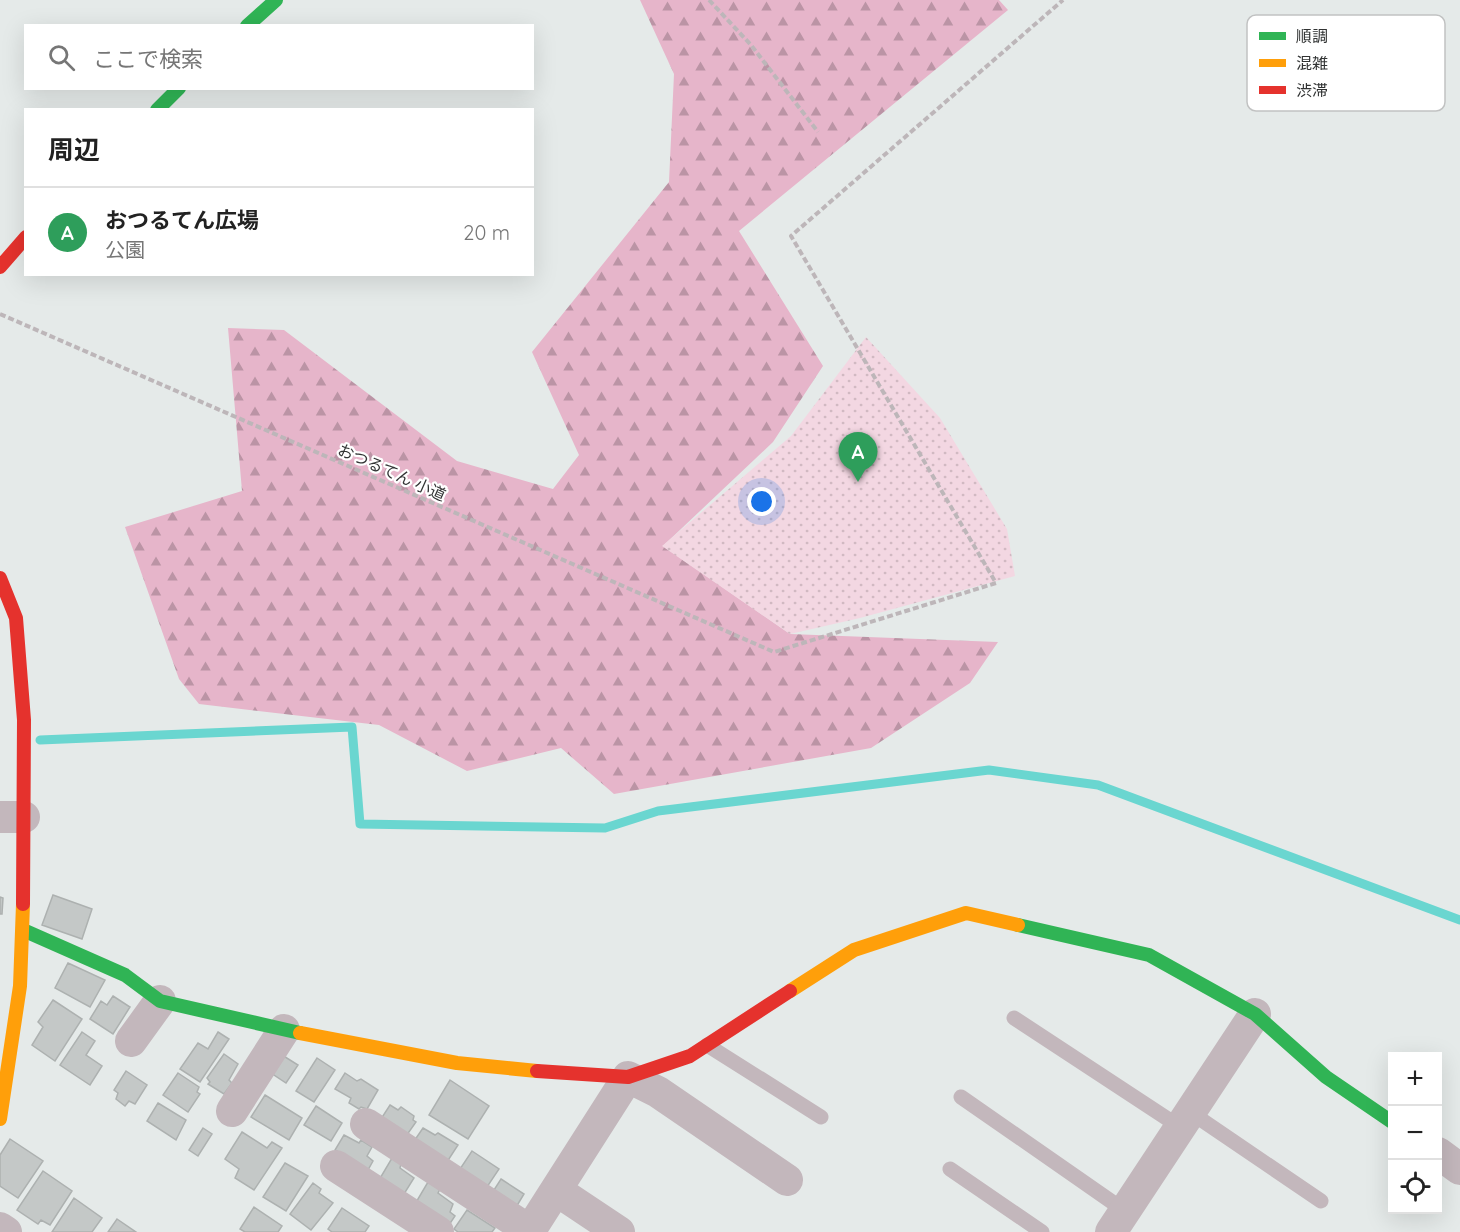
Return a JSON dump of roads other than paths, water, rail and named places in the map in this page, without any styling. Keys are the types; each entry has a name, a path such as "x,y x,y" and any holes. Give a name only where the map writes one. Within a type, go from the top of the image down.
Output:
{"street":[{"path":"250,24 276,0"},
{"path":"159,108 177,90"},
{"path":"0,267 24,239"},
{"path":"0,578 16,618 24,720 12,817 23,930 10,986 0,1119"},
{"path":"23,930 125,975 160,1001 284,1030 457,1063 573,1075 628,1077 690,1056 854,950 966,913 1149,955 1255,1014 1326,1077 1388,1119"},
{"path":"130,1041 160,1001"},
{"path":"1118,1221 1255,1014"},
{"path":"232,1111 284,1030"},
{"path":"628,1077 658,1092 787,1180"},
{"path":"366,1125 529,1231 628,1077"},
{"path":"1442,1157 1460,1169"},
{"path":"336,1166 438,1232"},
{"path":"556,1190 619,1232"},
{"path":"0,1228 6,1232"}],"lane":[{"path":"1014,1018 1321,1201"},
{"path":"707,1045 821,1117"},
{"path":"961,1097 1118,1221"},
{"path":"950,1169 1042,1232"}],"waterway":[{"path":"40,740 352,727 360,824 605,828 658,811 989,770 1098,785 1460,920"}],"place":[{"name":"おつるてん広場","path":"858,482"}]}
